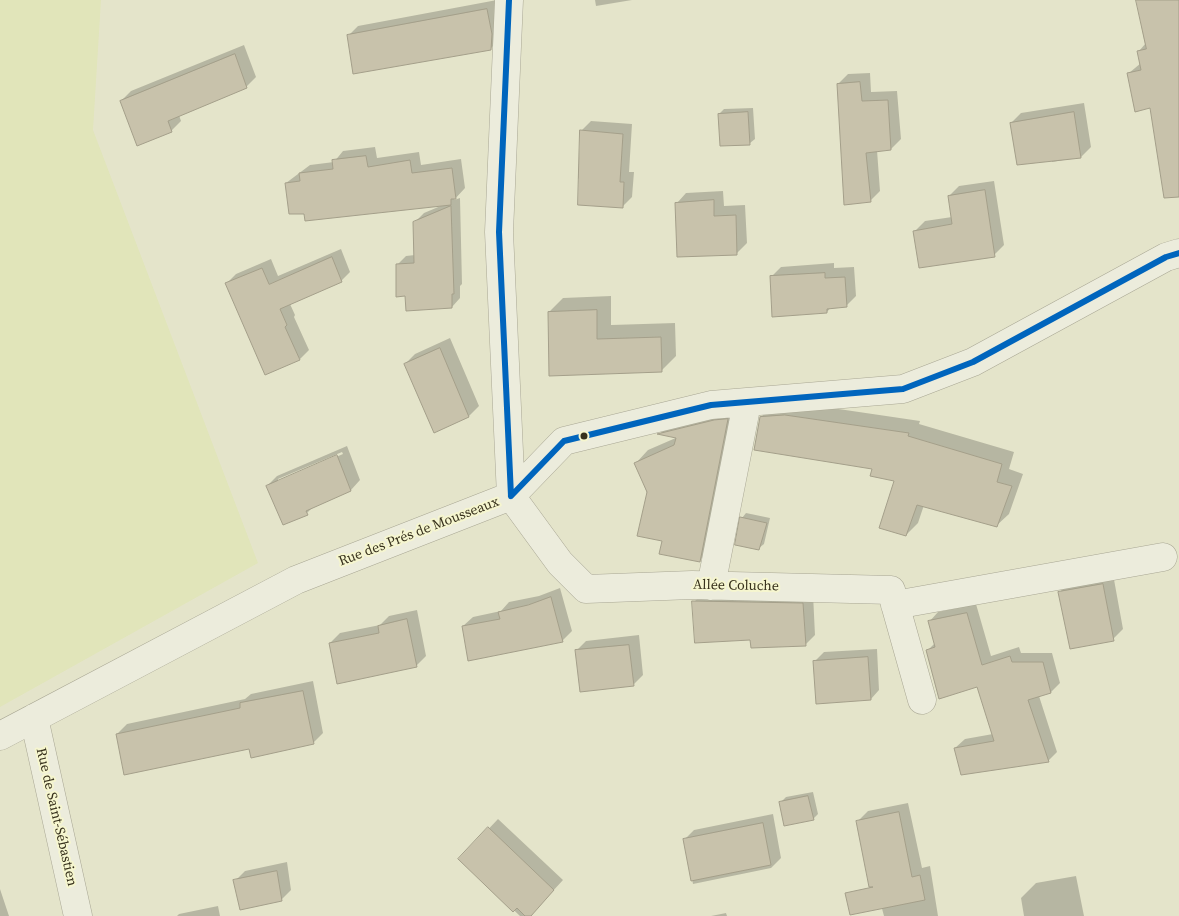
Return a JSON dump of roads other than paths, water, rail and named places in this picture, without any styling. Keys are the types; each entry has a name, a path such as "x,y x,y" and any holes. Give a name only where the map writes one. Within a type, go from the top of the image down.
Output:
{"street":[{"path":"509,0 498,232 511,496"},
{"name":"Rue des Prés de Mousseaux","path":"0,736 296,580 511,496 564,441 711,405 903,389 974,362 1166,257 1179,253"},
{"path":"711,586 747,402"},
{"name":"Allée Coluche","path":"511,496 560,563 586,589 711,586 891,590 922,700"},
{"path":"895,605 1164,557"},
{"name":"Rue de Saint-Sébastien","path":"34,718 78,916"}]}
